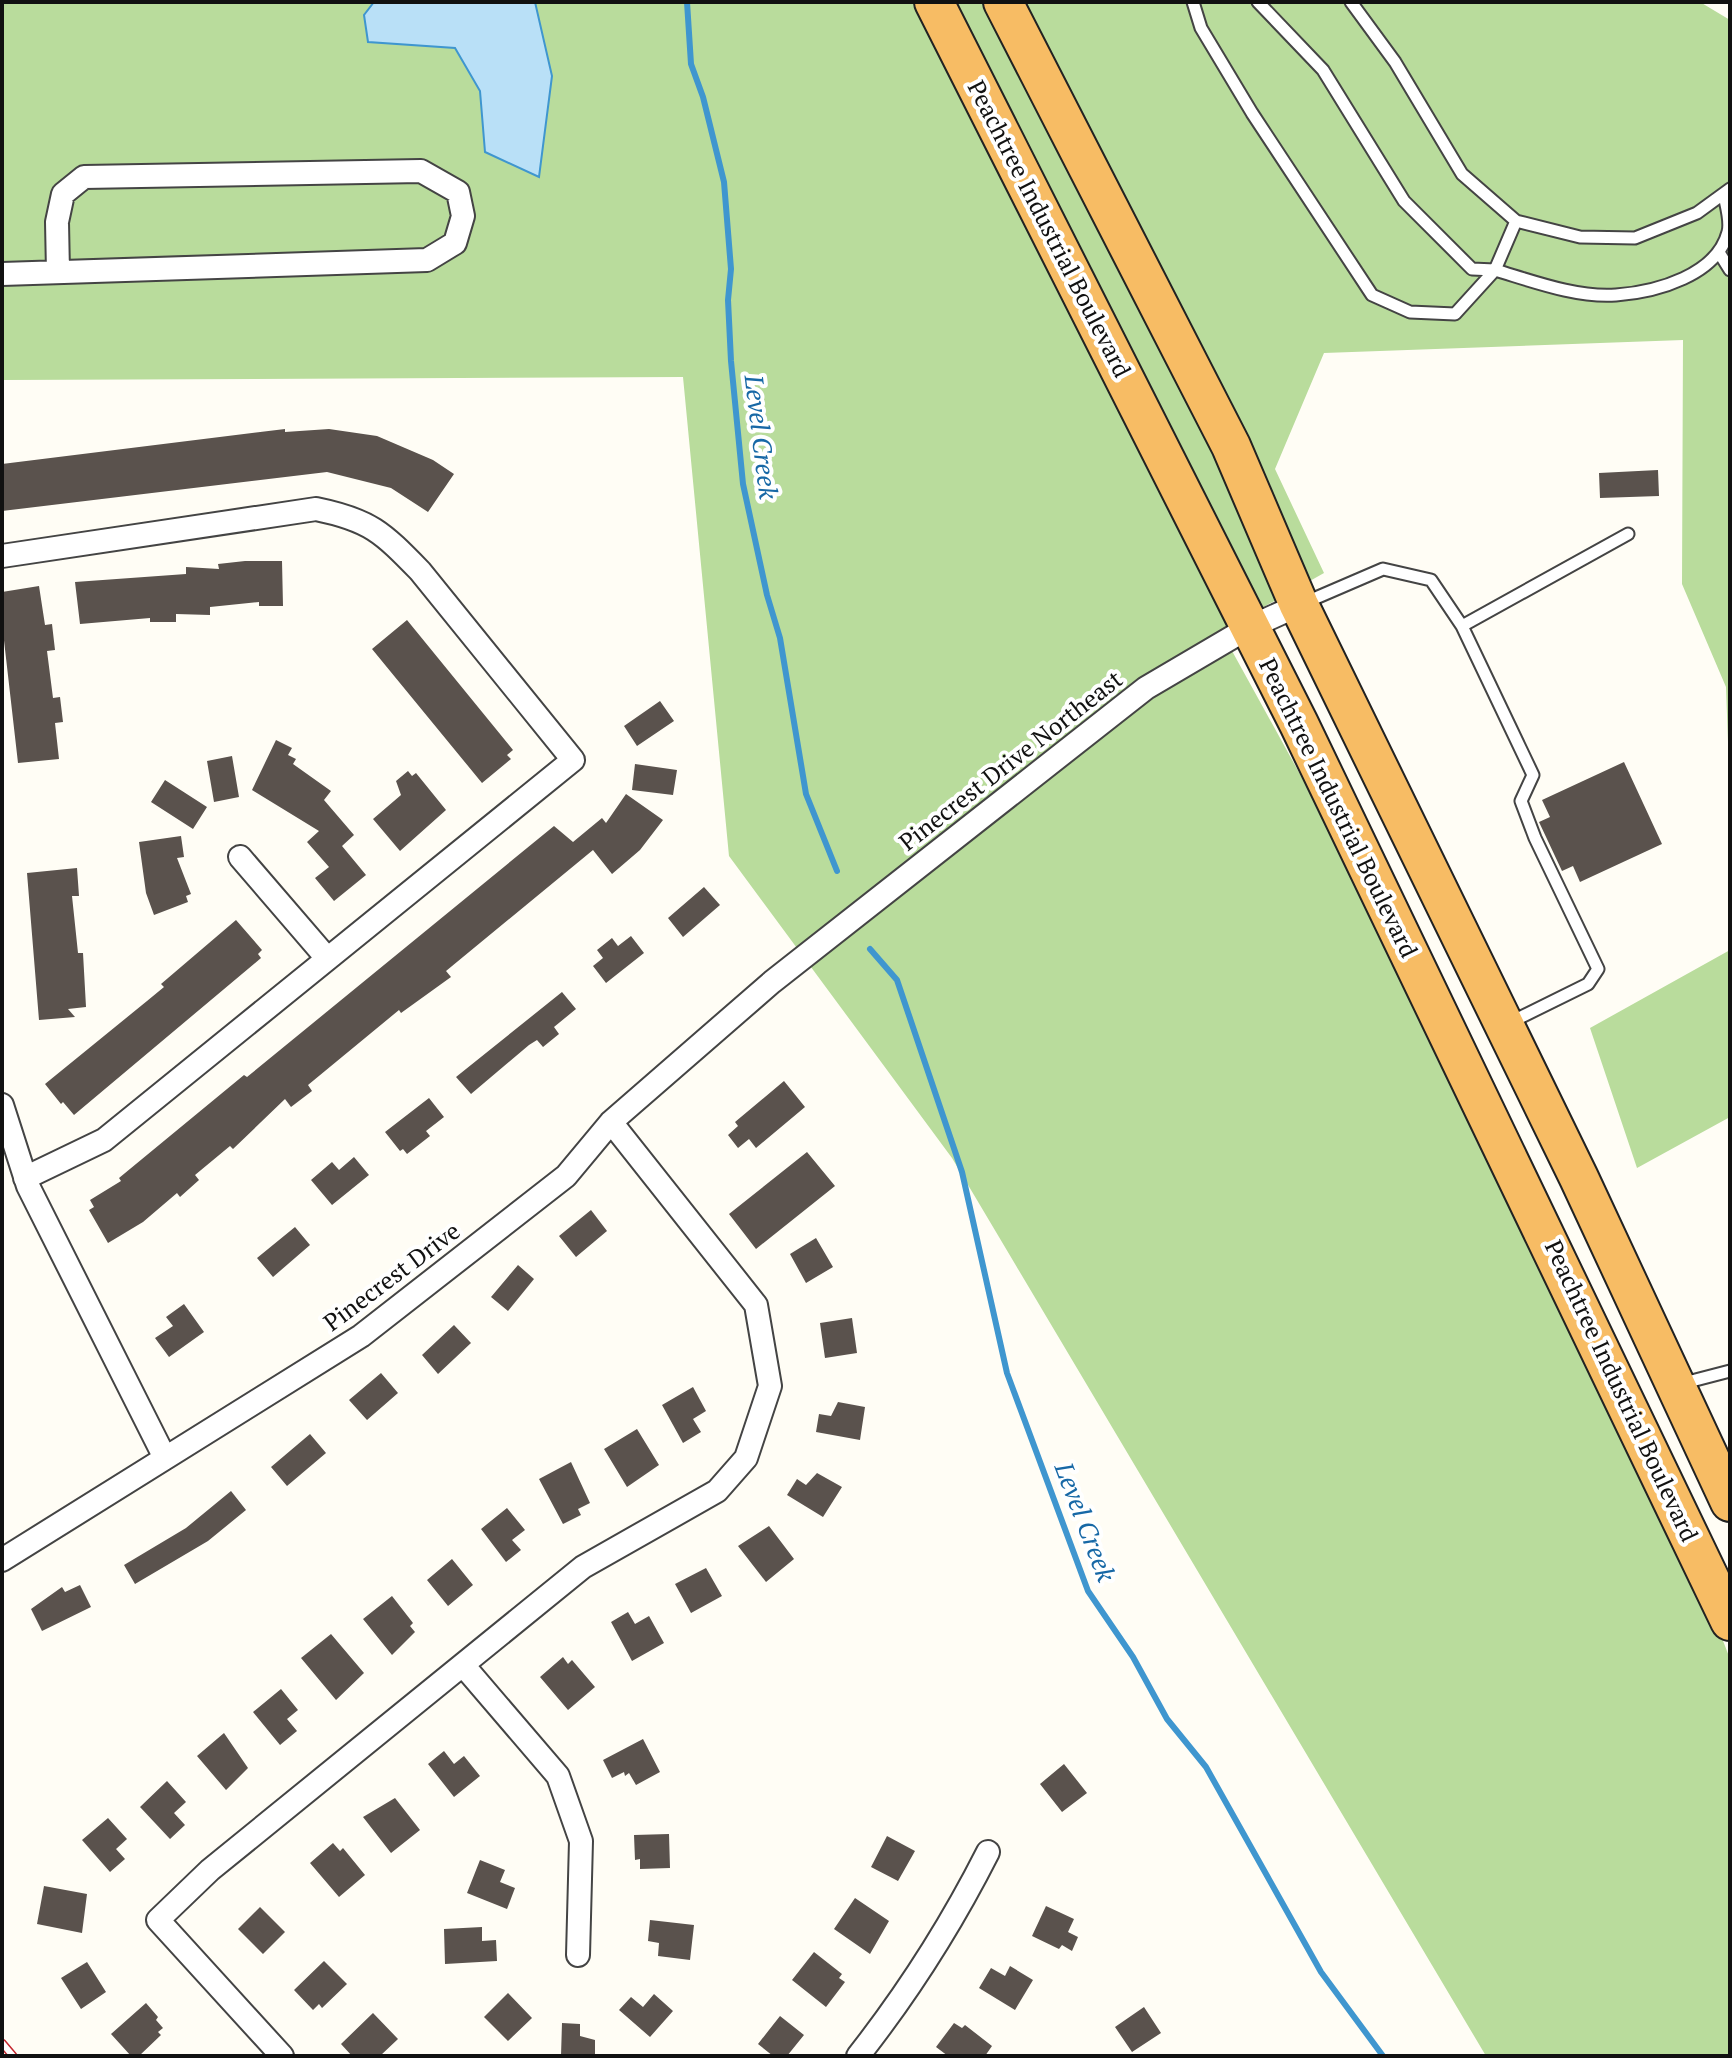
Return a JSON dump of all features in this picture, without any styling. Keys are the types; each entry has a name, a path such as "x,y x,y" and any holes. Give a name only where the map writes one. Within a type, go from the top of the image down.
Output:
{"highway":[{"name":"Peachtree Industrial Boulevard","path":"934,2 1299,724 1730,1621"},
{"path":"1009,9 1231,446 1299,605 1504,1025 1730,1502"}],"street":[{"path":"2,274 427,260 455,243 463,216 458,192 421,171 84,177 63,194 57,222 58,272"},
{"path":"2,556 316,509 357,517 393,543 420,571 573,760 326,957 104,1140 25,1178"},
{"name":"Pinecrest Drive Northeast","path":"772,982 1146,688 1248,628 1299,605"},
{"path":"240,857 326,957"},
{"name":"Pinecrest Drive","path":"2,1560 361,1336 566,1176 611,1122 772,982"},
{"path":"2,1105 25,1178 165,1458"},
{"path":"282,2056 158,1920 210,1870 583,1567 717,1491 746,1458 770,1386 756,1305 611,1122"},
{"path":"463,1665 558,1776 581,1841 578,1955"},
{"path":"858,2056 911,1989 955,1918 988,1852"}],"lane":[{"path":"1193,2 1201,28 1252,113 1372,295 1410,312 1455,314 1495,270 1516,221"},
{"path":"1258,2 1323,70 1404,201 1472,269 1495,270 1554,287 1615,295 1676,282 1720,254 1730,228 1727,192"},
{"path":"1351,2 1395,62 1462,174 1516,221 1580,237 1635,238 1697,213 1727,192"},
{"path":"1720,254 1730,270"},
{"path":"1462,626 1628,534"},
{"path":"1299,605 1383,569 1431,580 1462,626 1533,775 1521,801 1535,838 1598,969 1588,984 1504,1025"},
{"path":"1675,1385 1730,1371"}],"green space":[{"path":"2,2 1700,2 1730,20 1730,797 1726,687 1682,584 1683,340 1324,353 1275,469 1324,573 1221,631 1387,932 1641,1426 1730,1659 1730,2056 1486,2056 952,1158 729,856 683,377 2,380"},
{"path":"1730,950 1730,1117 1637,1168 1590,1028"}],"water":[{"path":"374,2 535,2 552,76 539,177 485,152 480,91 455,48 368,42 364,15"}],"building":[{"path":"285,429 285,432 329,429 377,436 433,460 454,474 428,512 391,488 327,472 2,511 2,464"},
{"path":"1658,470 1659,496 1600,498 1599,473"},
{"path":"282,561 283,606 259,606 259,602 210,607 210,615 176,614 176,622 150,622 150,618 80,624 75,582 186,574 186,567 219,569 218,564"},
{"path":"39,586 45,625 52,624 55,650 47,651 53,698 60,697 63,722 55,723 59,759 18,763 2,623 2,592"},
{"path":"407,620 513,750 507,755 511,759 482,783 372,649"},
{"path":"660,701 674,721 637,746 624,726"},
{"path":"276,740 292,748 288,755 296,759 293,764 331,791 324,800 354,835 342,846 366,875 334,901 315,878 329,867 307,842 319,831 252,790"},
{"path":"232,756 239,797 214,802 207,761"},
{"path":"1624,762 1662,844 1580,882 1573,866 1562,871 1539,822 1550,817 1542,800"},
{"path":"635,764 677,770 673,795 632,790"},
{"path":"408,771 412,776 416,773 446,810 400,851 373,819 401,795 396,781"},
{"path":"165,780 207,807 193,829 151,802"},
{"path":"626,794 663,820 640,850 612,874 593,850 446,971 451,977 401,1013 399,1010 308,1085 312,1091 291,1107 285,1099 233,1149 230,1146 195,1175 199,1180 180,1197 177,1193 143,1222 108,1243 89,1210 94,1207 90,1200 121,1181 119,1178 244,1075 247,1077 554,826 573,842 602,818 606,823"},
{"path":"181,836 184,857 177,858 191,894 186,896 188,902 154,915 146,893 139,842"},
{"path":"77,868 79,896 72,896 78,953 83,953 86,1007 68,1009 75,1017 39,1020 27,873"},
{"path":"704,887 720,905 683,937 668,918"},
{"path":"236,920 262,950 258,954 261,958 74,1115 63,1102 61,1104 45,1084 164,987 161,984"},
{"path":"631,936 644,953 606,983 593,966 603,958 597,950 612,938 618,946"},
{"path":"562,992 576,1009 554,1027 559,1034 543,1047 537,1040 529,1045 471,1094 456,1077"},
{"path":"784,1081 805,1107 756,1148 749,1139 738,1148 728,1135 738,1126 735,1122"},
{"path":"429,1098 444,1117 426,1131 430,1136 407,1154 403,1149 400,1151 385,1132"},
{"path":"807,1152 835,1186 756,1249 729,1214"},
{"path":"354,1157 369,1175 332,1205 311,1180 332,1162 339,1170"},
{"path":"591,1210 607,1231 576,1257 559,1236"},
{"path":"295,1227 310,1245 273,1277 257,1258"},
{"path":"816,1238 833,1267 806,1283 790,1254"},
{"path":"518,1265 534,1279 508,1311 491,1297"},
{"path":"184,1304 204,1332 169,1357 155,1338 173,1326 166,1317"},
{"path":"852,1318 857,1353 825,1358 820,1323"},
{"path":"454,1325 471,1343 438,1374 422,1355"},
{"path":"381,1373 398,1393 367,1420 349,1400"},
{"path":"693,1387 706,1411 693,1419 701,1432 683,1443 662,1405"},
{"path":"838,1402 865,1407 860,1440 816,1432 819,1414 831,1416"},
{"path":"637,1429 659,1465 627,1487 604,1449"},
{"path":"310,1434 326,1453 287,1486 271,1467"},
{"path":"571,1462 590,1503 578,1509 581,1515 563,1524 539,1479"},
{"path":"817,1473 842,1487 823,1517 787,1495 797,1479 806,1485"},
{"path":"231,1491 246,1510 208,1541 135,1584 124,1565 186,1528"},
{"path":"507,1508 525,1530 512,1540 521,1550 506,1562 481,1529"},
{"path":"769,1526 794,1559 766,1582 738,1546"},
{"path":"452,1559 473,1585 448,1606 427,1580"},
{"path":"706,1568 722,1596 691,1613 675,1584"},
{"path":"80,1585 91,1607 42,1631 31,1609 62,1587 65,1592"},
{"path":"392,1596 413,1623 410,1626 415,1632 392,1655 363,1619"},
{"path":"628,1612 635,1624 649,1616 664,1643 632,1661 611,1622"},
{"path":"331,1634 364,1673 336,1700 301,1658"},
{"path":"563,1657 568,1664 572,1660 595,1687 568,1710 540,1677"},
{"path":"281,1689 298,1710 287,1719 297,1731 280,1745 253,1712"},
{"path":"224,1733 248,1768 226,1790 197,1756"},
{"path":"643,1739 660,1772 636,1785 629,1773 612,1778 603,1760"},
{"path":"444,1751 454,1764 464,1756 480,1776 454,1797 428,1764"},
{"path":"1064,1764 1087,1793 1062,1812 1040,1784"},
{"path":"167,1781 186,1802 174,1813 185,1825 170,1839 140,1807"},
{"path":"395,1798 420,1830 391,1853 363,1817"},
{"path":"108,1818 127,1839 116,1849 125,1859 110,1872 82,1840"},
{"path":"669,1834 670,1868 640,1869 640,1859 635,1860 634,1835"},
{"path":"887,1836 915,1851 898,1881 871,1867"},
{"path":"333,1843 340,1851 343,1848 365,1875 339,1897 310,1863"},
{"path":"480,1860 505,1870 500,1882 515,1888 507,1909 467,1893"},
{"path":"44,1886 87,1894 82,1933 37,1924"},
{"path":"855,1898 889,1921 870,1954 834,1929"},
{"path":"1046,1906 1074,1919 1068,1932 1078,1937 1072,1951 1062,1945 1059,1949 1032,1936"},
{"path":"260,1907 285,1932 263,1954 238,1929"},
{"path":"650,1920 694,1925 690,1960 658,1956 659,1943 648,1941"},
{"path":"482,1927 482,1941 496,1940 497,1961 445,1964 444,1929"},
{"path":"814,1952 842,1974 839,1978 845,1982 826,2007 792,1980"},
{"path":"324,1961 347,1984 322,2008 319,2004 313,2010 294,1990"},
{"path":"87,1962 106,1992 81,2009 61,1978"},
{"path":"1010,1966 1033,1980 1015,2010 979,1988 991,1968 1005,1976"},
{"path":"508,1993 532,2018 508,2041 484,2017"},
{"path":"654,1994 673,2011 650,2037 619,2010 631,1997 643,2007"},
{"path":"146,2003 163,2028 158,2032 161,2035 139,2056 131,2056 111,2034"},
{"path":"1144,2007 1161,2033 1132,2052 1115,2027"},
{"path":"373,2013 398,2039 380,2056 352,2056 341,2044"},
{"path":"780,2016 804,2035 787,2056 773,2056 758,2044"},
{"path":"562,2023 580,2024 580,2036 595,2040 595,2056 561,2056"},
{"path":"954,2023 962,2028 965,2025 992,2046 985,2056 948,2056 936,2047"}],"waterway":[{"name":"Level Creek","path":"687,2 691,64 703,97 724,182 731,269 728,300 731,361 743,484 767,595 780,638 806,794 837,871"},
{"name":"Level Creek","path":"870,949 897,980 962,1172 1007,1373 1088,1591 1133,1657 1167,1719 1206,1767 1321,1972 1383,2056"}],"railway":[{"path":"2,2043 13,2056"}]}
